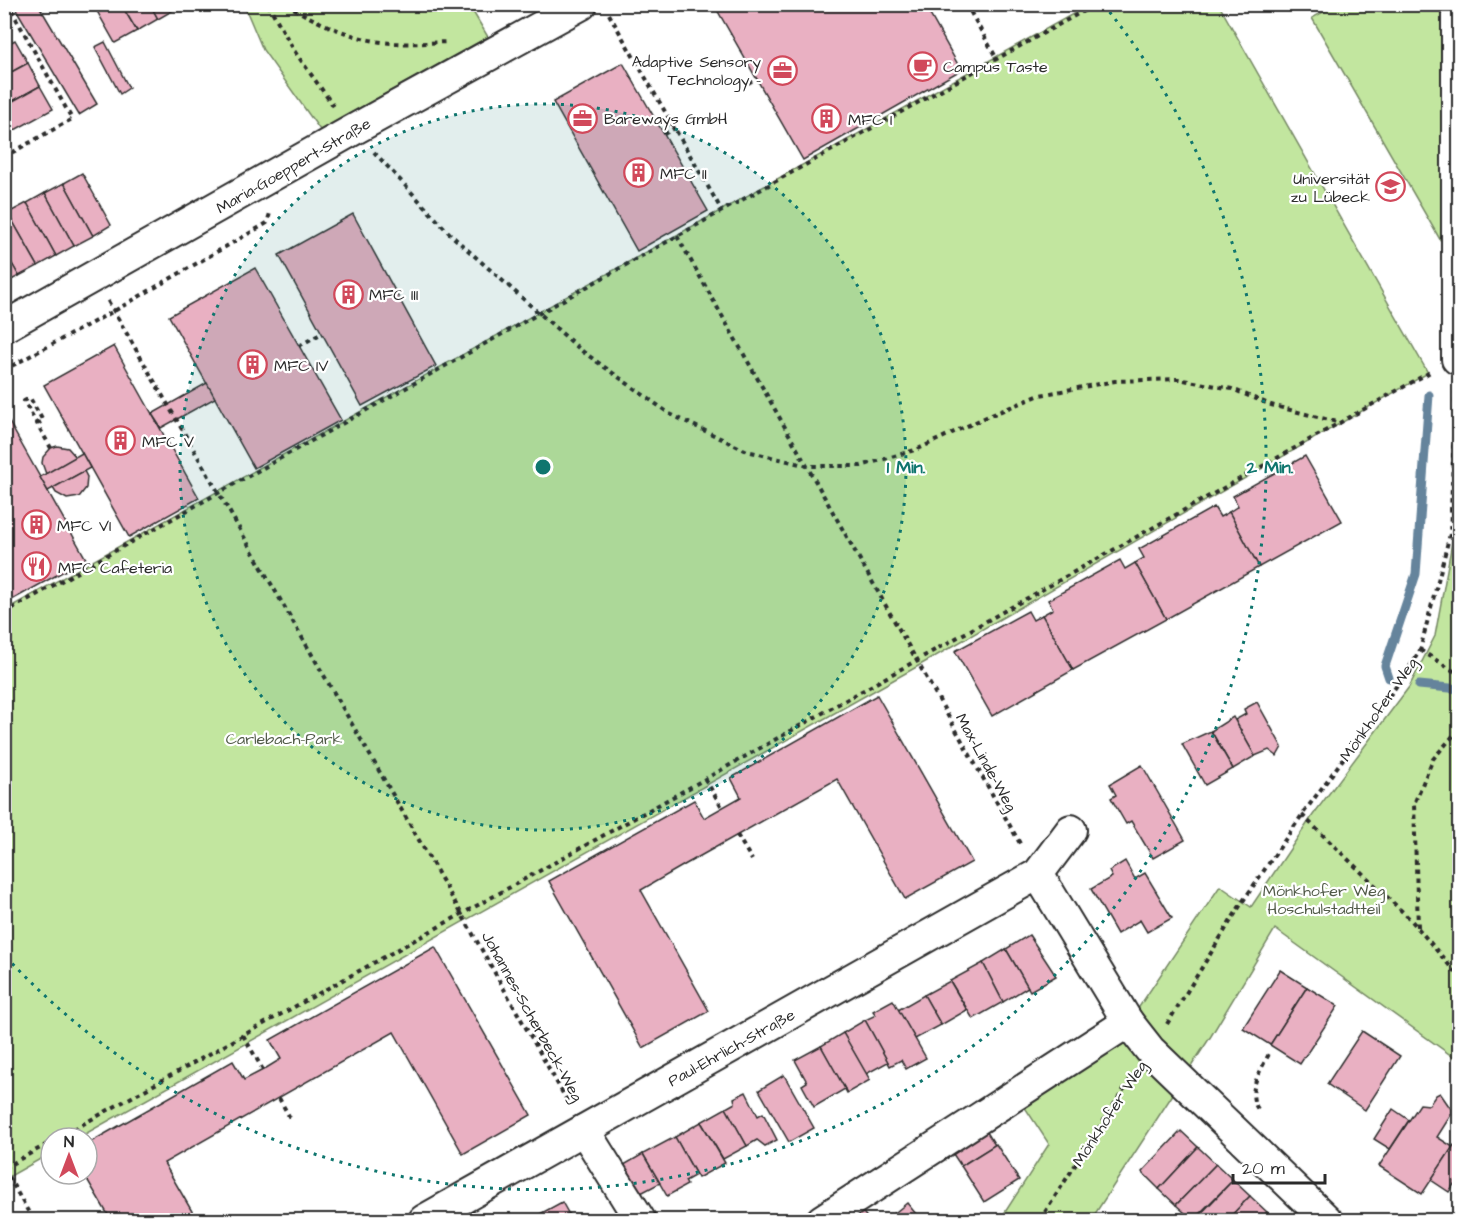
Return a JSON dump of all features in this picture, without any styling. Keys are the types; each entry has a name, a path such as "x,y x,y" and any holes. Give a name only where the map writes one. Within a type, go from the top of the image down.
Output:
{"street":[{"path":"1457,4 1457,359"},
{"name":"Maria-Goeppert-Straße","path":"4,327 353,130 594,7"},
{"path":"1071,830 1038,874 1128,1022 1150,1050 1327,1221"},
{"name":"Paul-Ehrlich-Straße","path":"424,1221 1038,874"},
{"path":"822,1221 1128,1022"},
{"path":"584,1131 640,1221"}],"path":[{"path":"4,157 72,119 8,4"},
{"path":"268,4 295,52 353,130 452,236 582,351 670,414 747,451 808,466 861,466 918,449 1040,395 1115,381 1178,379 1232,389 1271,405 1341,424"},
{"path":"286,4 336,28 369,40 390,43 454,41"},
{"path":"966,4 997,59"},
{"path":"4,613 1096,4"},
{"path":"594,7 675,128 722,211"},
{"path":"748,83 757,78"},
{"path":"664,134 675,128"},
{"name":"Max-Linde-Weg","path":"677,236 1038,874"},
{"name":"Johannes-Scherbeck-Weg","path":"94,277 461,913 584,1131"},
{"path":"299,346 322,333"},
{"path":"80,1126 1341,424 1428,373 1457,359"},
{"name":"Mönkhofer Weg","path":"1040,1221 1244,902 1302,816 1406,674 1420,650 1450,534 1457,359"},
{"path":"37,424 43,421 30,398 24,401 37,424 51,448"},
{"path":"1450,534 1460,539"},
{"path":"1420,650 1460,675"},
{"path":"1418,928 1414,804 1433,759 1460,728"},
{"path":"705,779 722,807"},
{"path":"1302,816 1418,928 1460,978"},
{"path":"737,835 752,860"},
{"path":"243,1035 262,1070"},
{"path":"1263,1115 1255,1104 1252,1092 1270,1052"},
{"path":"279,1098 290,1118"},
{"path":"33,1221 4,1168 39,1149"}],"green space":[{"path":"244,5 469,5 488,37 320,130 263,50"},
{"name":"Carlebach-Park","path":"1089,5 1219,5 1428,373 920,665 99,1126 39,1126 39,1160 5,1179 5,610"},
{"path":"1336,5 1459,5 1453,262 1312,18"},
{"name":"Mönkhofer Weg Hoschulstadtteil","path":"1453,537 1459,539 1459,1061 1275,929 1211,1036 1091,1220 1000,1220 1049,1144 1022,1103 1117,1040 1220,886 1251,907 1313,815 1409,687 1435,636"}],"building":[{"path":"13,4 38,4 97,104 79,115"},
{"path":"93,4 121,4 137,31 115,43"},
{"path":"121,4 150,4 158,19 137,31"},
{"path":"150,4 184,4 158,19"},
{"path":"483,4 496,4 486,10"},
{"name":"MFC I","path":"722,4 924,4 961,70 803,160 716,8"},
{"path":"15,40 28,63 4,76 4,46"},
{"path":"105,42 129,88 120,94 95,47"},
{"path":"28,63 40,86 4,106 4,76"},
{"name":"MFC II","path":"623,63 708,211 637,251 553,102"},
{"path":"40,86 53,109 4,136 4,106"},
{"path":"82,173 111,225 93,236 64,183"},
{"path":"64,183 93,236 74,246 45,193"},
{"path":"45,193 74,246 56,256 27,203"},
{"path":"27,203 56,256 38,266 8,213"},
{"path":"8,213 38,266 19,276 4,250 4,215"},
{"name":"MFC III","path":"353,214 436,366 362,406 279,255"},
{"path":"4,250 19,276 4,284"},
{"name":"MFC IV","path":"255,268 341,420 254,468 169,316"},
{"name":"MFC V","path":"114,346 199,498 129,537 44,385"},
{"path":"207,383 215,398 161,428 152,414"},
{"name":"MFC VI","path":"4,413 86,559 10,601 4,591"},
{"path":"57,446 68,448 76,457 46,474 42,463 43,457 51,448"},
{"path":"82,453 90,468 48,491 40,477"},
{"path":"1305,456 1342,521 1259,567 1229,512 1238,506 1233,496"},
{"path":"84,471 87,477 86,488 79,497 67,499 56,493 53,488"},
{"path":"1214,507 1220,517 1229,512 1259,567 1166,619 1135,563 1144,558 1139,549"},
{"path":"1120,560 1125,569 1135,563 1166,619 1073,670 1042,615 1053,609 1048,600"},
{"path":"1028,611 1033,620 1042,615 1073,670 992,716 955,651"},
{"path":"877,695 972,862 905,899 837,779 686,864 641,890 709,1011 643,1048 549,881 694,800 704,818 741,797 731,778"},
{"path":"1257,702 1282,747 1277,756 1269,750 1255,756 1235,720 1246,714 1244,709"},
{"path":"1233,717 1255,756 1233,769 1211,731"},
{"path":"1211,731 1233,769 1205,785 1182,744"},
{"path":"1142,765 1185,840 1153,858 1131,821 1126,824 1111,798 1116,795 1110,784"},
{"path":"1125,861 1135,879 1145,873 1172,918 1147,932 1140,920 1117,934 1091,889 1112,877 1109,871"},
{"path":"1029,935 1056,976 1030,991 1006,949"},
{"path":"435,947 531,1115 463,1154 394,1032 164,1163 197,1220 111,1220 91,1186 99,1186 99,1137 233,1061 244,1080 263,1070 281,1059 270,1040"},
{"path":"1006,949 1028,987 1003,1002 983,963"},
{"path":"983,963 1003,1002 973,1019 950,981"},
{"path":"1280,970 1307,987 1270,1045 1243,1028"},
{"path":"950,981 967,1010 941,1025 924,995"},
{"path":"1307,987 1338,1006 1300,1064 1270,1045"},
{"path":"924,995 941,1025 915,1039 898,1010"},
{"path":"893,1000 926,1058 906,1069 901,1060 890,1066 865,1020 876,1015 873,1011"},
{"path":"865,1020 888,1062 866,1074 843,1033"},
{"path":"1362,1031 1400,1056 1365,1110 1327,1084"},
{"path":"843,1033 870,1080 847,1093 821,1046"},
{"path":"821,1046 845,1089 814,1107 802,1085 807,1082 795,1060"},
{"path":"784,1075 814,1128 789,1142 759,1090"},
{"path":"746,1092 758,1116 763,1113 777,1140 765,1146 757,1140 747,1146 726,1108 735,1103 734,1098"},
{"path":"1440,1093 1451,1109 1451,1115 1437,1137 1453,1147 1422,1194 1379,1166 1420,1104 1429,1105"},
{"path":"726,1108 747,1146 723,1159 701,1122"},
{"path":"1393,1109 1409,1120 1390,1149 1374,1139"},
{"path":"701,1122 725,1163 698,1178 675,1137"},
{"path":"985,1129 995,1145 961,1166 951,1151"},
{"path":"1181,1131 1198,1147 1159,1189 1142,1172"},
{"path":"675,1137 696,1175 685,1181 687,1185 667,1196 643,1154"},
{"path":"996,1144 1019,1180 984,1202 961,1166"},
{"path":"1454,1145 1460,1149 1460,1175 1449,1192 1431,1180"},
{"path":"1198,1147 1216,1164 1176,1205 1159,1189"},
{"path":"643,1154 660,1183 641,1193 624,1165"},
{"path":"1216,1164 1233,1180 1193,1220 1176,1205"},
{"path":"1233,1180 1250,1196 1227,1220 1195,1220"},
{"path":"1250,1196 1267,1212 1260,1220 1227,1220"},
{"path":"562,1202 572,1220 529,1220"},
{"path":"907,1203 921,1220 886,1220"},
{"path":"861,1210 869,1220 848,1220"},
{"path":"1267,1212 1276,1220 1260,1220"}],"waterway":[{"path":"1389,678 1385,666 1416,574 1429,395"},
{"path":"1419,685 1460,689"}],"place":[{"name":"Campus Taste","path":"922,66"},
{"name":"Adaptive Sensory Technology -","path":"782,70"},
{"name":"Bareways GmbH","path":"583,118"},
{"name":"MFC I","path":"827,119"},
{"name":"MFC II","path":"639,173"},
{"name":"Universität zu Lübeck","path":"1391,187"},
{"name":"MFC III","path":"348,294"},
{"name":"MFC IV","path":"253,365"},
{"name":"MFC V","path":"121,441"},
{"name":"MFC VI","path":"36,525"},
{"name":"MFC Cafeteria","path":"37,567"}]}
